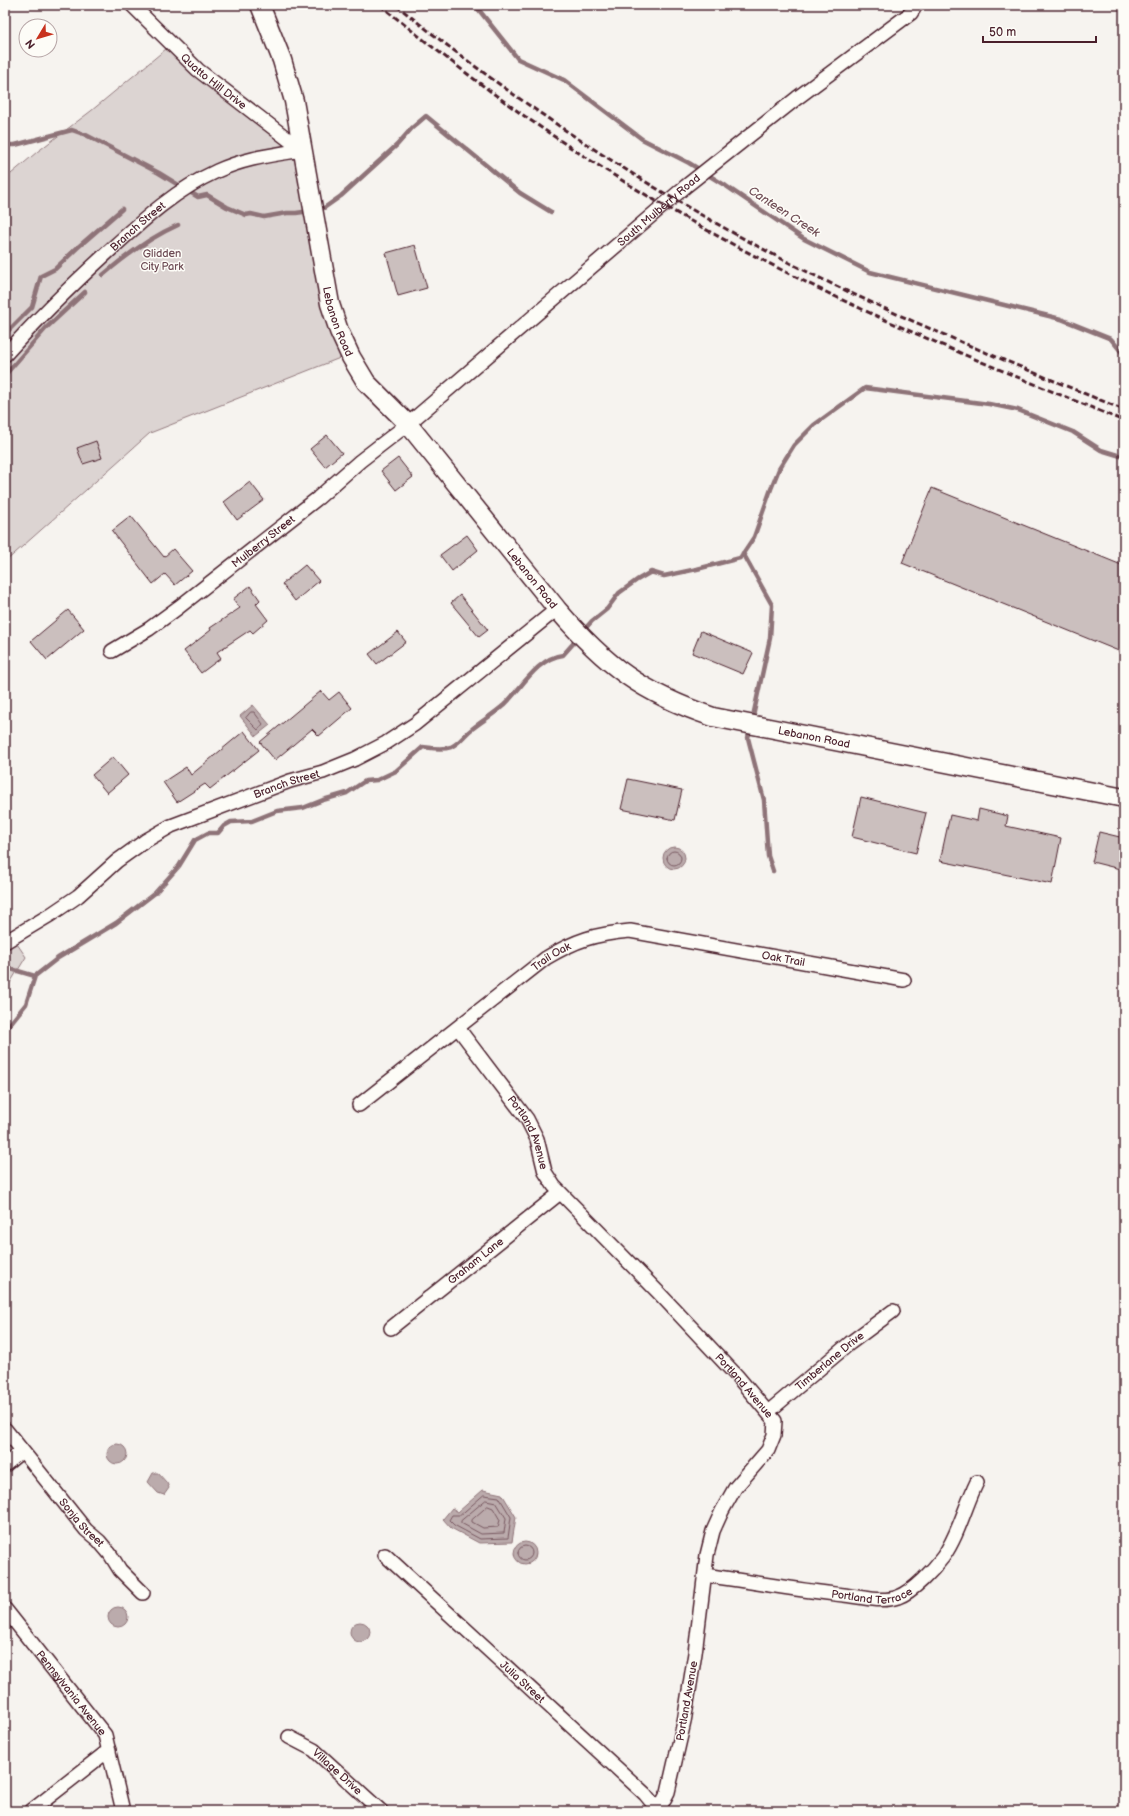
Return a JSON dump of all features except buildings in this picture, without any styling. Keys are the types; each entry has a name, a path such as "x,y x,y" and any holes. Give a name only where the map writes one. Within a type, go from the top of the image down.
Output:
{"street":[{"name":"Quatto Hill Drive","path":"132,5 198,70 302,150"},
{"name":"Lebanon Road","path":"260,5 282,60 294,100 324,279 339,331 351,357 366,382 408,424 557,609 582,638 601,656 622,673 654,693 683,707 706,714 1124,798"},
{"name":"South Mulberry Road","path":"408,424 686,186 797,98 911,13 916,5"},
{"name":"Branch Street","path":"5,355 35,321 95,264 156,209 187,187 217,171 244,160 302,150"},
{"name":"Mulberry Street","path":"112,650 149,628 179,607 318,498 360,460 408,424"},
{"name":"Branch Street","path":"5,942 78,896 117,861 145,841 172,826 290,781 330,769 356,759 386,743 415,724 557,609"},
{"name":"Trail Oak","path":"458,1028 546,958 569,944 589,937 615,932 630,931 664,937"},
{"name":"Oak Trail","path":"664,937 904,980"},
{"path":"358,1106 458,1028"},
{"name":"Portland Avenue","path":"458,1028 528,1120 537,1139 546,1172 560,1193 658,1292 737,1376 775,1421 774,1435 768,1450 735,1488 722,1511 710,1543 696,1653 684,1722 668,1792 659,1811"},
{"name":"Graham Lane","path":"391,1328 560,1193"},
{"name":"Timberlane Drive","path":"768,1412 850,1344 893,1311"},
{"name":"Sonja Street","path":"5,1429 86,1530 99,1541 110,1554 120,1570 143,1593"},
{"path":"5,1465 22,1451"},
{"name":"Portland Terrace","path":"705,1575 786,1588 863,1597 890,1600 900,1597 927,1575 942,1557 955,1536 968,1499 977,1482"},
{"name":"Julia Street","path":"385,1555 645,1794 659,1811"},
{"name":"Pennsylvania Avenue","path":"5,1609 105,1735 123,1811"},
{"name":"Village Drive","path":"289,1737 314,1750 381,1811"},
{"path":"31,1811 109,1750"}],"green space":[{"name":"Glidden City Park","path":"172,44 302,150 350,354 150,433 5,562 5,179"},
{"path":"13,938 26,957 5,991 5,942"}],"water":[{"path":"253,705 270,725 256,736 240,716"},
{"path":"674,847 682,850 685,858 682,866 674,869 666,866 663,858 666,850"},
{"path":"113,1444 121,1444 127,1450 127,1458 121,1464 113,1464 107,1458 107,1450"},
{"path":"153,1473 158,1473 167,1483 169,1488 164,1495 158,1493 148,1482"},
{"path":"483,1490 502,1494 516,1517 512,1542 479,1543 451,1528 443,1519 452,1508 458,1512"},
{"path":"525,1542 533,1545 536,1553 533,1561 525,1564 517,1561 514,1553 517,1545"},
{"path":"114,1607 122,1607 128,1613 128,1621 122,1627 114,1627 108,1621 108,1613"},
{"path":"356,1622 364,1622 370,1628 370,1636 364,1642 356,1642 350,1636 350,1628"}],"waterway":[{"name":"Canteen Creek","path":"475,5 518,59 564,80 642,139 689,163 726,186 804,239 870,272 1061,319 1111,339 1124,355"},
{"path":"317,209 324,208 341,196 397,145 412,128 426,116 520,193 551,212"},
{"path":"5,145 15,145 72,130 86,135 159,173 198,197 207,195 227,207 246,215 251,214 264,217 310,211"},
{"path":"5,334 32,307 41,276 55,269 122,209"},
{"path":"103,275 139,247 178,225"},
{"path":"5,375 46,328 85,292"},
{"path":"583,631 592,621 607,609 619,593 651,572 664,576 740,558 754,537 779,469 794,445 814,425 865,388 989,404 1018,410 1073,432 1101,450 1124,457"},
{"path":"743,553 772,605 770,638 752,721"},
{"path":"5,1030 26,1004 35,976 58,958 116,923 155,893 179,866 195,840 208,833 218,833 224,826 231,822 252,821 277,811 303,808 347,793 365,781 377,780 396,771 423,747 441,749 451,747 504,705 537,668 554,657 563,655 579,637"},
{"path":"750,728 748,738 764,800 768,856 773,871"},
{"path":"5,972 11,969 35,976"}],"railway":[{"path":"380,5 469,75 523,115 616,177 712,233 863,310 1124,421"},
{"path":"396,5 480,70 566,131 701,215 794,265 887,310 1124,410"}]}
